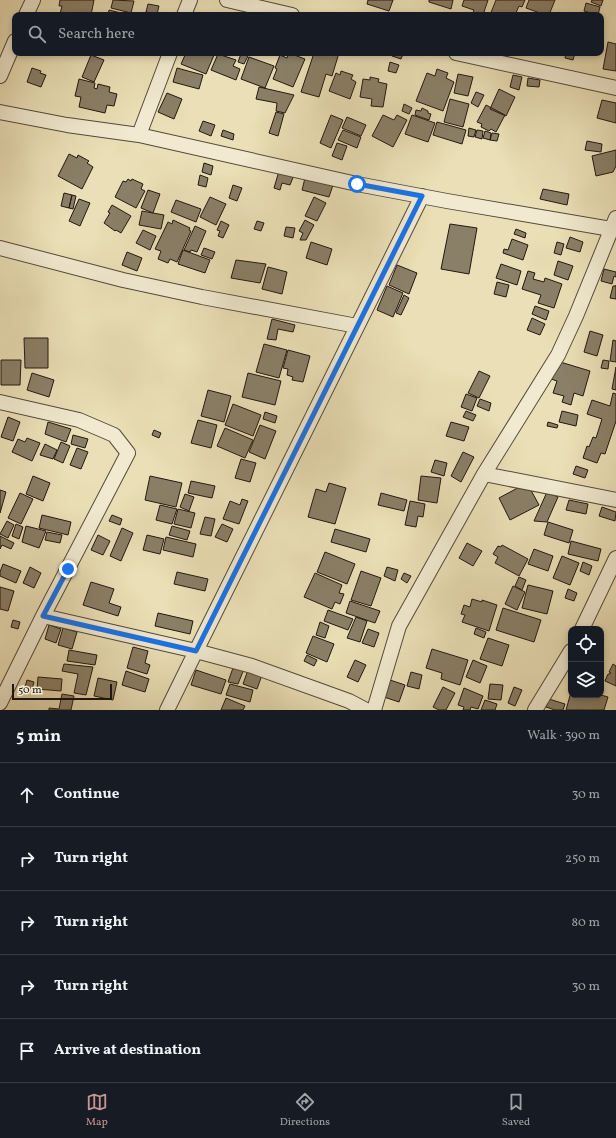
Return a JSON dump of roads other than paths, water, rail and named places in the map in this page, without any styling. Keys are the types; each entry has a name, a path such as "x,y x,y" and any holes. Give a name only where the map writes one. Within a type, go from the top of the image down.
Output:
{"street":[{"path":"27,12 33,0"},
{"path":"185,12 190,0"},
{"path":"227,0 279,12"},
{"path":"0,76 12,48"},
{"path":"139,135 169,56"},
{"path":"470,56 616,88"},
{"path":"0,112 67,125 139,135 357,184 422,196 614,224 576,316 558,355 484,474 399,626 374,710"},
{"path":"167,710 422,196"},
{"path":"0,248 123,280 202,297 357,326"},
{"path":"0,402 79,420 114,434 128,452 43,616 0,703"},
{"path":"484,474 616,500"},
{"path":"583,626 616,558"},
{"path":"43,616 196,651 252,666 349,701 366,710"},
{"path":"535,710 568,656"}]}
